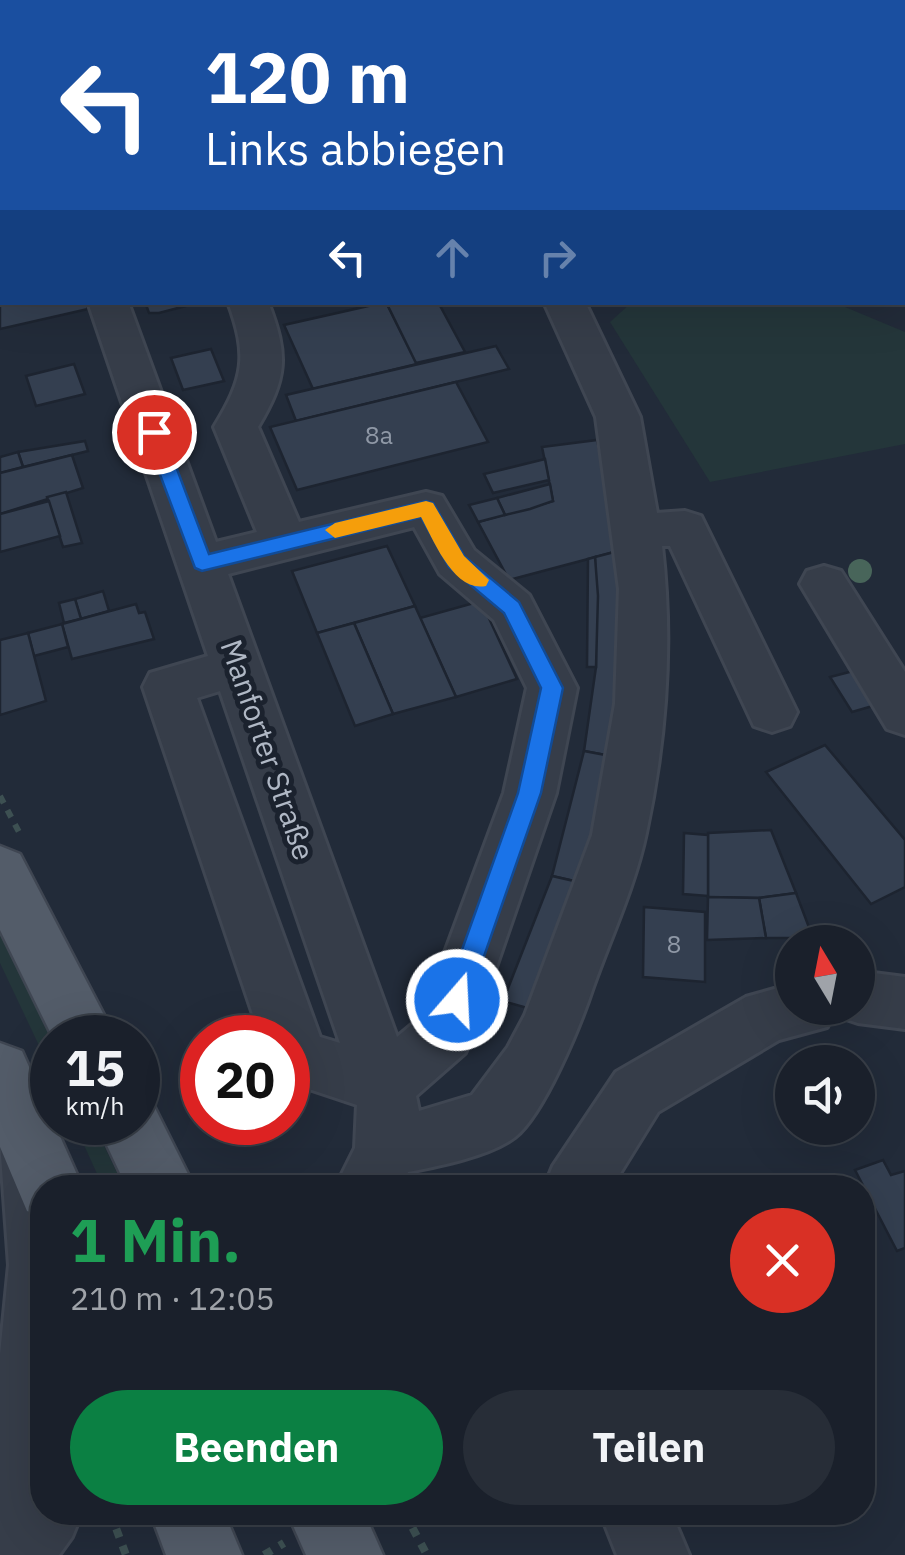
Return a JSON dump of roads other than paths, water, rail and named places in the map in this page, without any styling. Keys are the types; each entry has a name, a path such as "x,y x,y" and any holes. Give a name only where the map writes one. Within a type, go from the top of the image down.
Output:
{"main road":[{"path":"0,871 73,1015"},
{"path":"0,1072 40,1164"},
{"path":"140,1145 155,1175"},
{"path":"191,1525 204,1555"},
{"path":"330,1525 345,1555"}],"street":[{"path":"249,305 263,340 261,387 236,426 285,542"},
{"path":"378,1167 494,1116 530,1067 551,1026 620,835 640,704 643,589 618,418 565,305"},
{"name":"Manforter Straße","path":"110,308 384,1084 390,1113 378,1167"},
{"path":"202,563 426,508 456,562 512,608 552,688 530,793 444,1034 384,1084 298,1058 168,687 238,667"},
{"path":"637,531 684,528 772,712"},
{"path":"824,584 900,694"},
{"path":"875,1000 905,1003"},
{"path":"583,1175 636,1092 775,1014"},
{"path":"0,1532 30,1369"},
{"path":"14,1555 37,1525"},
{"path":"640,1525 653,1555"}]}
